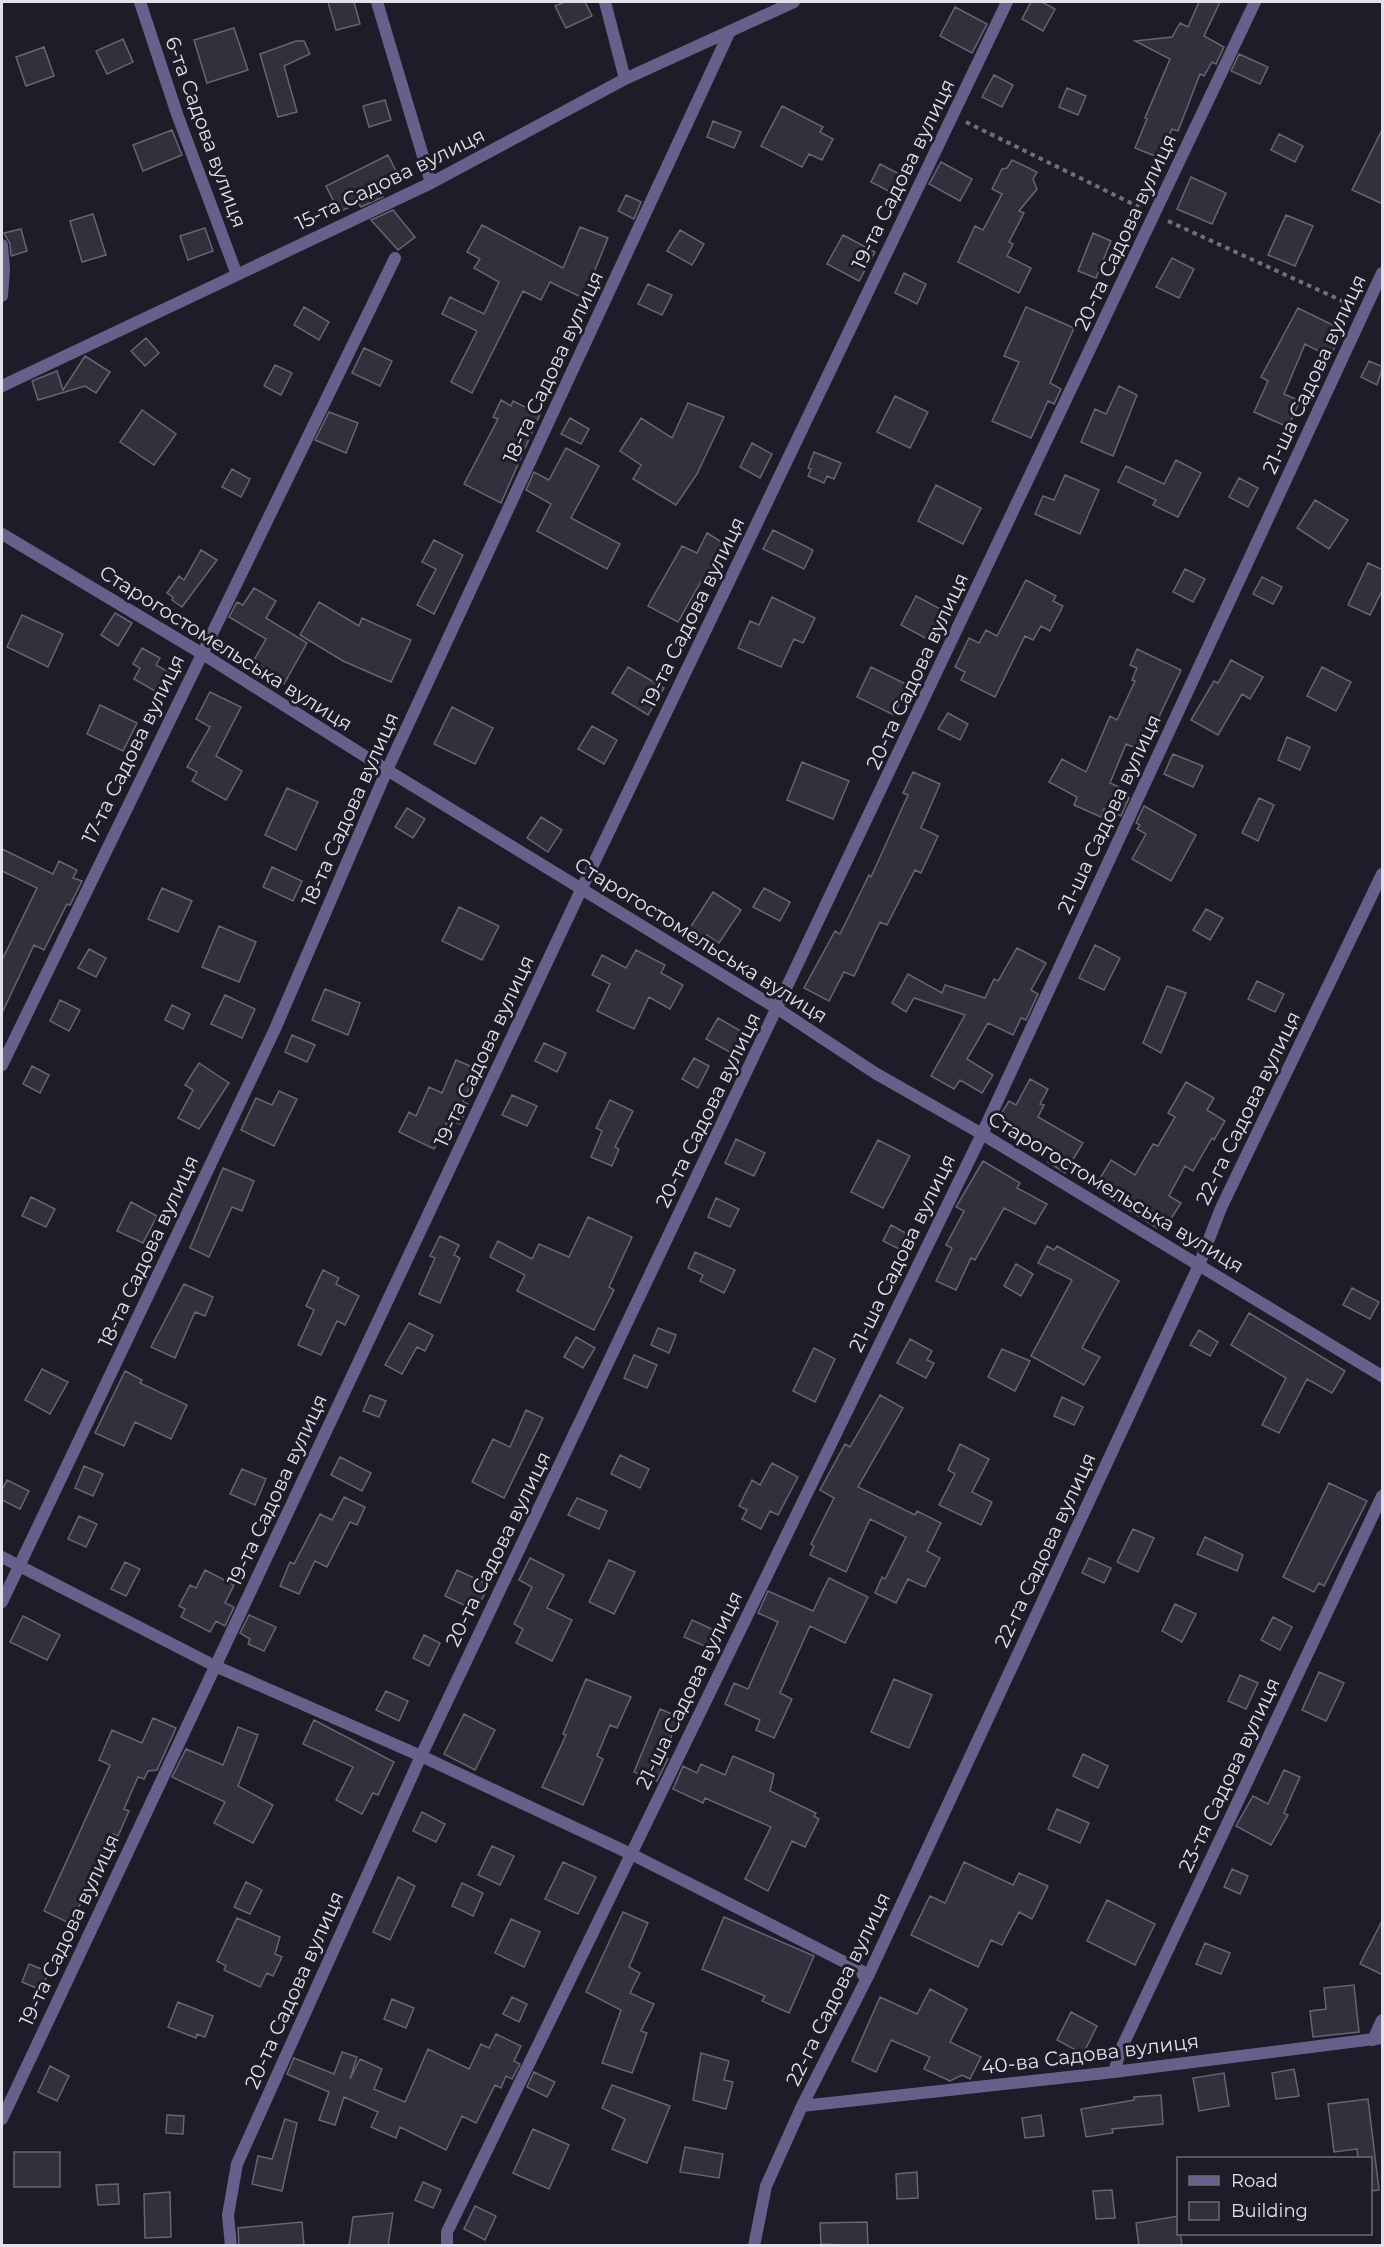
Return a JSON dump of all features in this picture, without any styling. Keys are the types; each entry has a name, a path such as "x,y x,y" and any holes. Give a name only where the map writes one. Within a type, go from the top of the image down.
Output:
{"street":[{"name":"6-та Садова вулиця","path":"140,2 177,114 237,276"},
{"path":"377,2 431,183"},
{"path":"605,2 625,79"},
{"name":"15-та Садова вулиця","path":"2,386 431,183 625,79 794,2"},
{"name":"19-та Садова вулиця","path":"2,2119 582,890 1007,2"},
{"name":"20-та Садова вулиця","path":"231,2246 228,2214 237,2164 421,1756 1255,2"},
{"name":"18-та Садова вулиця","path":"2,1602 275,1029 387,770 730,31"},
{"path":"2,245 2,296"},
{"name":"17-та Садова вулиця","path":"2,1065 395,258"},
{"name":"21-ша Садова вулиця","path":"447,2246 447,2232 982,1134 1383,273"},
{"name":"Старогостомельська вулиця","path":"3,538 201,653 387,770 778,1009 875,1073 982,1134 1383,1376"},
{"name":"22-га Садова вулиця","path":"754,2246 766,2186 802,2106 869,1974 1199,1265 1221,1208 1383,874"},
{"name":"23-тя Садова вулиця","path":"1114,2072 1121,2049 1383,1496"},
{"path":"2,1557 215,1666 421,1756 631,1854 866,1973 863,1975"},
{"path":"1378,2039 1383,2020"},
{"name":"40-ва Садова вулиця","path":"802,2106 1114,2072 1378,2039"}],"building":[{"path":"328,2 354,2 360,24 336,30"},
{"path":"565,2 585,2 592,16 566,28 555,6"},
{"path":"1031,2 1042,2 1055,9 1043,31 1022,19"},
{"path":"1199,2 1220,2 1204,36 1224,47 1216,64 1212,62 1204,76 1200,74 1178,131 1172,129 1160,158 1135,148 1170,59 1135,41 1172,37 1180,23 1188,27"},
{"path":"955,7 987,24 972,53 940,36"},
{"path":"234,28 248,70 207,83 194,40"},
{"path":"123,39 133,62 107,74 96,51"},
{"path":"296,41 304,41 310,54 284,66 297,112 278,117 260,54"},
{"path":"44,47 54,76 26,86 16,57"},
{"path":"1239,54 1268,67 1260,84 1231,71"},
{"path":"994,75 1013,85 1002,107 982,97"},
{"path":"1067,88 1086,96 1078,115 1059,107"},
{"path":"385,100 391,120 369,127 363,106"},
{"path":"782,106 823,127 820,132 833,139 822,160 809,154 802,167 761,146"},
{"path":"713,121 741,132 734,148 707,137"},
{"path":"1383,128 1383,204 1352,190"},
{"path":"172,130 182,155 143,171 133,145"},
{"path":"1279,134 1303,146 1295,162 1271,150"},
{"path":"388,155 401,181 379,192 383,197 361,207 358,203 339,212 326,186"},
{"path":"1012,160 1037,172 1033,179 1037,189 1019,211 1024,213 1009,242 1013,244 1007,256 1031,268 1019,293 958,262 975,226 983,230 1002,194 992,189 1002,169 1007,168"},
{"path":"941,162 972,179 960,201 929,184"},
{"path":"880,164 909,179 900,197 871,182"},
{"path":"1191,177 1226,193 1212,224 1177,209"},
{"path":"626,195 641,202 634,219 618,211"},
{"path":"393,210 415,237 398,250 371,220"},
{"path":"93,214 106,255 82,262 70,221"},
{"path":"1286,215 1313,226 1295,266 1268,255"},
{"path":"482,225 563,268 580,227 608,238 590,282 594,284 587,300 550,282 541,300 523,291 472,393 451,382 477,331 442,314 450,297 484,314 499,282 474,268 480,259 467,252"},
{"path":"205,228 213,251 188,260 180,236"},
{"path":"21,229 27,251 11,256 10,244 4,233"},
{"path":"680,230 704,244 692,265 667,251"},
{"path":"1093,233 1111,241 1096,278 1078,271"},
{"path":"843,235 875,252 859,281 827,264"},
{"path":"1172,258 1194,269 1179,298 1156,287"},
{"path":"904,273 926,284 917,304 895,293"},
{"path":"648,284 672,295 662,315 638,304"},
{"path":"304,307 329,322 319,340 294,325"},
{"path":"1026,307 1074,328 1050,383 1061,389 1054,404 1048,401 1031,438 992,421 1019,362 1004,356"},
{"path":"1298,308 1343,330 1330,357 1305,344 1284,394 1300,401 1288,427 1254,412 1268,381 1261,377"},
{"path":"146,338 159,353 145,366 131,351"},
{"path":"364,348 392,361 380,386 352,373"},
{"path":"85,356 110,372 96,393 85,386 38,400 32,381 57,371 63,390"},
{"path":"1369,361 1383,367 1377,385 1361,377"},
{"path":"275,365 292,373 281,395 264,386"},
{"path":"1119,386 1137,395 1113,456 1081,442 1095,409 1106,414"},
{"path":"895,396 928,412 910,448 877,432"},
{"path":"501,400 511,406 513,401 540,414 501,503 464,484 498,419 493,417"},
{"path":"688,403 724,417 697,474 676,505 633,479 641,465 620,451 641,418 672,438"},
{"path":"142,410 176,434 154,465 120,442"},
{"path":"329,412 358,423 346,453 315,440"},
{"path":"570,418 589,429 581,444 561,434"},
{"path":"752,443 772,454 760,478 740,467"},
{"path":"566,448 599,466 571,518 620,544 607,569 537,531 551,504 526,490 534,472 549,480"},
{"path":"814,452 841,463 834,479 827,476 824,483 808,476 811,469 808,468"},
{"path":"1176,460 1201,473 1178,517 1153,505 1156,500 1118,482 1126,466 1164,484"},
{"path":"232,469 250,479 241,497 222,487"},
{"path":"1065,475 1099,490 1080,534 1035,514 1043,496 1054,500"},
{"path":"1239,478 1258,488 1248,507 1229,497"},
{"path":"936,485 981,508 963,544 918,521"},
{"path":"1315,500 1348,520 1329,549 1297,528"},
{"path":"773,530 813,550 804,569 763,549"},
{"path":"707,533 728,546 705,582 702,580 678,622 648,606 682,546 697,553"},
{"path":"434,540 463,555 434,614 417,605 436,569 422,562"},
{"path":"201,550 217,560 182,607 167,593 179,576 184,580"},
{"path":"1368,563 1383,570 1383,589 1370,615 1348,605"},
{"path":"1185,569 1205,579 1193,602 1173,592"},
{"path":"1262,577 1282,587 1273,604 1253,594"},
{"path":"1026,580 1056,596 1053,601 1063,606 1050,631 1041,626 1033,640 1025,636 995,697 961,680 965,672 955,667 969,638 979,643 986,630 997,636"},
{"path":"254,588 276,601 266,618 307,643 284,684 251,665 266,639 229,617 237,602 243,605"},
{"path":"916,596 944,611 929,640 901,625"},
{"path":"772,597 815,618 803,643 794,639 781,667 738,648 750,621 759,625"},
{"path":"319,602 359,626 362,618 411,640 391,682 343,661 300,635"},
{"path":"115,613 132,623 118,646 101,635"},
{"path":"22,615 63,634 48,667 7,647"},
{"path":"142,648 160,658 156,665 172,674 160,694 134,679 140,668 133,664"},
{"path":"1137,649 1181,670 1143,751 1126,744 1110,783 1126,790 1124,794 1129,798 1121,816 1104,809 1101,817 1074,805 1077,797 1049,782 1062,759 1086,772 1110,716 1117,720 1135,681 1132,680 1137,668 1130,665"},
{"path":"1231,660 1263,677 1250,699 1242,694 1218,735 1191,720 1214,681 1218,683"},
{"path":"628,667 664,688 648,715 612,693"},
{"path":"871,667 908,685 894,715 857,697"},
{"path":"1322,667 1351,682 1336,711 1307,696"},
{"path":"210,692 241,707 216,756 242,771 226,800 192,781 197,772 187,767 210,727 196,719"},
{"path":"100,705 137,723 123,751 87,734"},
{"path":"452,707 493,728 475,764 434,744"},
{"path":"948,713 968,724 960,740 938,729"},
{"path":"592,726 617,740 604,764 578,749"},
{"path":"1287,737 1310,747 1300,770 1278,760"},
{"path":"1173,754 1203,766 1193,787 1164,774"},
{"path":"802,762 849,781 833,819 787,800"},
{"path":"913,772 940,784 921,828 938,836 921,873 915,870 887,925 880,922 854,976 844,972 829,1001 804,988 835,931 840,934 869,875 871,877 908,795 903,793"},
{"path":"287,788 318,802 296,850 265,835"},
{"path":"1259,798 1274,805 1258,841 1242,833"},
{"path":"1144,806 1196,835 1171,881 1132,859 1146,834 1137,829 1140,825 1136,823"},
{"path":"407,808 425,819 413,838 395,827"},
{"path":"541,817 562,830 548,852 527,838"},
{"path":"2,849 53,874 59,861 77,870 73,878 82,881 70,905 67,904 44,950 34,945 2,1013 2,960 37,888 2,871"},
{"path":"272,867 302,881 293,901 263,887"},
{"path":"162,888 192,901 178,932 148,919"},
{"path":"764,888 790,902 780,921 753,907"},
{"path":"713,892 741,910 719,943 707,935 702,944 686,934"},
{"path":"459,907 499,926 482,960 442,941"},
{"path":"1206,909 1223,918 1210,940 1193,930"},
{"path":"219,926 256,942 239,982 202,967"},
{"path":"1095,945 1120,958 1104,990 1079,978"},
{"path":"1017,948 1046,963 1031,990 1038,994 1026,1020 1021,1018 1013,1035 988,1023 967,1059 993,1075 982,1093 960,1080 954,1089 931,1076 965,1015 914,998 906,1012 892,1003 908,974 942,993 945,985 985,998 994,979 998,981"},
{"path":"89,949 106,958 96,977 78,968"},
{"path":"636,950 665,965 661,973 683,985 670,1009 649,997 634,1029 597,1011 610,984 592,975 602,955 626,968"},
{"path":"1257,981 1284,994 1275,1012 1248,999"},
{"path":"1167,986 1186,993 1161,1053 1143,1043"},
{"path":"325,989 360,1003 348,1035 312,1020"},
{"path":"225,995 255,1009 242,1038 211,1024"},
{"path":"60,1000 80,1010 69,1031 50,1021"},
{"path":"172,1005 190,1014 183,1029 165,1020"},
{"path":"718,1018 746,1034 735,1055 706,1039"},
{"path":"292,1035 315,1045 307,1062 285,1052"},
{"path":"544,1043 566,1053 557,1072 535,1061"},
{"path":"694,1058 709,1066 698,1088 682,1079"},
{"path":"456,1060 477,1069 463,1102 468,1104 460,1124 449,1119 434,1149 399,1132 409,1112 416,1116 429,1087 442,1093"},
{"path":"199,1063 229,1083 199,1129 178,1118 193,1090 185,1085"},
{"path":"32,1066 49,1075 40,1093 23,1084"},
{"path":"1030,1079 1048,1089 1040,1104 1044,1105 1038,1117 1083,1143 1065,1173 1048,1162 1055,1151 999,1117 1009,1101 1016,1105"},
{"path":"1186,1082 1214,1098 1207,1110 1225,1121 1193,1171 1185,1166 1169,1196 1181,1203 1167,1225 1161,1221 1157,1228 1094,1188 1111,1160 1135,1175 1153,1144 1158,1146 1175,1117 1168,1113"},
{"path":"279,1091 297,1099 274,1146 241,1130 256,1098 272,1105"},
{"path":"512,1095 537,1106 527,1126 502,1115"},
{"path":"610,1100 633,1111 615,1147 619,1149 612,1166 591,1157 602,1131 596,1128"},
{"path":"736,1139 765,1153 754,1176 725,1163"},
{"path":"878,1140 910,1156 883,1208 851,1192"},
{"path":"983,1161 1020,1183 1017,1188 1047,1204 1035,1224 1004,1208 975,1260 971,1258 956,1290 936,1281 952,1248 946,1245 964,1211 956,1207"},
{"path":"223,1168 254,1181 242,1211 232,1207 209,1257 190,1248"},
{"path":"31,1197 55,1209 46,1227 22,1216"},
{"path":"716,1198 739,1209 730,1227 708,1217"},
{"path":"131,1202 157,1216 143,1243 117,1231"},
{"path":"588,1217 632,1237 609,1287 614,1290 594,1330 517,1291 525,1275 490,1257 498,1241 532,1259 539,1244 569,1257"},
{"path":"891,1225 911,1236 903,1251 883,1241"},
{"path":"440,1236 459,1245 454,1255 460,1258 440,1303 419,1294 435,1258 430,1256"},
{"path":"1047,1246 1054,1250 1057,1246 1119,1281 1082,1348 1100,1357 1084,1385 1031,1356 1072,1280 1038,1263"},
{"path":"695,1252 735,1270 724,1293 700,1281 703,1275 688,1268"},
{"path":"1016,1264 1033,1274 1021,1296 1004,1286"},
{"path":"323,1270 339,1278 336,1284 359,1296 345,1325 337,1321 321,1355 298,1345 314,1310 306,1306"},
{"path":"184,1284 213,1297 205,1316 195,1312 175,1358 151,1347"},
{"path":"1352,1288 1379,1302 1370,1319 1343,1305"},
{"path":"1249,1313 1345,1371 1332,1393 1307,1379 1279,1433 1262,1425 1286,1378 1231,1345"},
{"path":"409,1323 433,1335 425,1351 417,1347 402,1374 385,1365"},
{"path":"658,1328 676,1335 669,1353 651,1345"},
{"path":"1199,1330 1218,1342 1210,1356 1190,1345"},
{"path":"576,1337 595,1348 583,1368 564,1357"},
{"path":"910,1339 932,1351 927,1360 934,1363 926,1378 897,1363"},
{"path":"814,1348 835,1359 815,1402 793,1391"},
{"path":"1002,1349 1030,1361 1015,1391 988,1377"},
{"path":"634,1355 657,1365 647,1388 624,1378"},
{"path":"42,1369 68,1382 50,1414 25,1400"},
{"path":"125,1371 142,1380 140,1383 187,1405 171,1439 135,1422 124,1446 95,1433"},
{"path":"370,1395 386,1401 379,1417 363,1411"},
{"path":"880,1395 903,1408 858,1487 915,1515 917,1511 941,1523 927,1551 940,1558 925,1587 908,1579 896,1603 875,1593 882,1577 885,1579 906,1537 870,1519 846,1572 810,1555 814,1546 811,1544 834,1498 820,1490 845,1444 850,1447"},
{"path":"1062,1397 1083,1407 1074,1425 1054,1416"},
{"path":"526,1410 543,1418 504,1498 472,1482 493,1439 510,1447"},
{"path":"960,1444 989,1459 972,1492 992,1502 981,1525 939,1505 955,1474 948,1470"},
{"path":"620,1455 649,1469 640,1488 611,1474"},
{"path":"340,1457 371,1473 362,1491 331,1475"},
{"path":"772,1463 798,1477 778,1515 770,1511 761,1529 742,1519 747,1510 739,1506 752,1480 760,1485"},
{"path":"84,1466 103,1474 93,1496 75,1488"},
{"path":"242,1469 266,1479 255,1505 230,1494"},
{"path":"7,1480 29,1491 20,1509 2,1500 2,1490"},
{"path":"1329,1483 1367,1501 1324,1586 1319,1583 1314,1592 1283,1577"},
{"path":"344,1497 365,1507 357,1525 350,1522 327,1567 315,1561 299,1594 280,1586 290,1562 294,1564 320,1514 332,1520"},
{"path":"577,1498 607,1511 599,1529 568,1515"},
{"path":"79,1516 97,1524 86,1547 68,1539"},
{"path":"1133,1529 1154,1538 1138,1572 1117,1562"},
{"path":"1205,1537 1243,1555 1237,1571 1197,1554"},
{"path":"530,1558 564,1575 547,1608 572,1620 552,1661 516,1643 523,1629 514,1624 532,1587 519,1580"},
{"path":"1089,1558 1111,1568 1104,1583 1082,1573"},
{"path":"609,1560 635,1572 614,1614 589,1602"},
{"path":"125,1562 140,1569 126,1596 111,1589"},
{"path":"205,1570 234,1585 225,1603 234,1607 225,1626 216,1621 210,1632 181,1617 185,1609 179,1606 190,1585 196,1588"},
{"path":"457,1570 489,1585 476,1611 445,1596"},
{"path":"829,1578 868,1597 845,1643 810,1626 780,1693 792,1699 774,1738 756,1730 760,1720 725,1704 734,1683 748,1689 778,1622 758,1613 768,1591 813,1611"},
{"path":"1175,1604 1196,1614 1182,1642 1162,1631"},
{"path":"249,1615 276,1627 264,1651 248,1644 250,1639 240,1633"},
{"path":"23,1616 60,1635 47,1660 10,1642"},
{"path":"1273,1617 1292,1627 1280,1650 1261,1640"},
{"path":"692,1620 716,1631 709,1648 684,1637"},
{"path":"424,1635 440,1643 429,1666 413,1658"},
{"path":"1319,1672 1344,1683 1326,1721 1302,1710"},
{"path":"1240,1675 1258,1683 1246,1709 1228,1701"},
{"path":"586,1679 631,1697 617,1728 610,1725 597,1756 603,1759 583,1805 542,1787 566,1735 563,1734"},
{"path":"894,1679 932,1695 909,1748 871,1732"},
{"path":"386,1691 408,1701 399,1721 376,1710"},
{"path":"660,1709 679,1717 663,1757 668,1759 657,1781 634,1772"},
{"path":"464,1714 495,1730 475,1770 444,1754"},
{"path":"153,1718 176,1728 157,1770 148,1771 144,1779 138,1777 124,1809 129,1811 118,1836 113,1834 71,1924 44,1911 110,1765 99,1760 112,1730 142,1743"},
{"path":"314,1720 394,1762 378,1795 373,1793 362,1814 336,1800 353,1767 303,1744"},
{"path":"238,1727 258,1735 238,1786 273,1805 253,1843 214,1823 225,1802 172,1777 186,1749 223,1765"},
{"path":"1083,1754 1108,1766 1098,1788 1073,1776"},
{"path":"733,1756 774,1774 770,1791 816,1813 814,1816 819,1819 805,1847 792,1841 768,1891 745,1879 771,1827 705,1798 703,1803 673,1789 683,1766 697,1773 701,1764 725,1775"},
{"path":"1284,1770 1300,1777 1284,1813 1288,1815 1271,1845 1236,1826 1253,1796 1268,1804"},
{"path":"1057,1809 1089,1823 1080,1843 1048,1829"},
{"path":"422,1812 445,1824 436,1842 413,1831"},
{"path":"492,1846 514,1856 500,1885 478,1875"},
{"path":"563,1862 596,1877 578,1914 545,1899"},
{"path":"964,1862 1013,1885 1019,1873 1048,1886 1032,1919 1019,1912 1002,1945 991,1940 978,1967 911,1935 930,1896 945,1903"},
{"path":"1232,1869 1248,1876 1240,1894 1224,1887"},
{"path":"398,1877 415,1886 390,1940 373,1932"},
{"path":"246,1882 262,1890 250,1914 234,1907"},
{"path":"462,1883 483,1893 473,1916 452,1906"},
{"path":"1107,1900 1155,1924 1135,1965 1087,1941"},
{"path":"623,1912 648,1923 629,1967 640,1973 630,1993 654,2004 641,2031 647,2033 632,2073 602,2063 621,2010 586,1992"},
{"path":"724,1917 814,1956 789,2013 762,2001 765,1996 702,1969"},
{"path":"237,1918 280,1937 275,1954 282,1957 273,1976 267,1973 260,1987 224,1970 226,1966 217,1961"},
{"path":"511,1919 540,1932 524,1967 495,1953"},
{"path":"1383,1919 1383,1975 1360,1964"},
{"path":"1205,1943 1230,1953 1221,1974 1196,1964"},
{"path":"29,1964 49,1972 41,1990 22,1982"},
{"path":"1354,1985 1359,2032 1313,2037 1310,2011 1326,2009 1324,1988"},
{"path":"930,1989 967,2009 950,2042 981,2057 970,2079 962,2075 950,2081 924,2069 930,2057 891,2040 876,2072 852,2061 880,1997 917,2014"},
{"path":"512,1997 527,2004 519,2022 503,2014"},
{"path":"392,1999 414,2008 406,2028 384,2019"},
{"path":"178,2002 213,2016 205,2037 197,2034 196,2038 168,2027"},
{"path":"1071,2012 1097,2026 1083,2054 1057,2040"},
{"path":"496,2034 521,2046 514,2061 520,2064 512,2079 506,2076 501,2088 495,2085 476,2123 462,2116 446,2150 400,2127 396,2138 371,2127 378,2112 344,2097 335,2125 319,2120 329,2092 287,2074 294,2058 334,2074 342,2052 357,2057 350,2079 360,2059 382,2069 374,2089 405,2102 428,2049 469,2069 481,2044 489,2048"},
{"path":"701,2053 729,2061 724,2080 733,2082 726,2109 693,2100"},
{"path":"50,2066 69,2076 57,2101 38,2092"},
{"path":"1294,2069 1299,2096 1276,2099 1272,2073"},
{"path":"534,2072 555,2082 547,2097 527,2087"},
{"path":"1224,2073 1229,2106 1199,2111 1193,2078"},
{"path":"612,2085 670,2106 647,2163 612,2149 625,2119 602,2108"},
{"path":"1161,2095 1163,2124 1112,2129 1113,2133 1086,2137 1081,2109 1134,2100 1134,2097"},
{"path":"1368,2099 1379,2190 1372,2191 1372,2157 1358,2157 1357,2149 1334,2152 1328,2104"},
{"path":"167,2115 184,2116 183,2134 166,2133"},
{"path":"1041,2115 1044,2136 1025,2138 1022,2118"},
{"path":"285,2119 297,2123 282,2191 252,2184 258,2156 272,2159"},
{"path":"533,2129 569,2145 549,2189 513,2173"},
{"path":"685,2147 723,2154 719,2178 680,2172"},
{"path":"14,2152 60,2152 60,2187 14,2187"},
{"path":"917,2172 918,2198 897,2199 896,2174"},
{"path":"423,2182 441,2190 433,2208 415,2200"},
{"path":"118,2184 119,2204 98,2205 96,2185"},
{"path":"1112,2190 1115,2218 1096,2219 1093,2191"},
{"path":"170,2192 171,2237 145,2238 144,2194"},
{"path":"475,2206 496,2216 485,2240 464,2229"},
{"path":"393,2213 388,2246 349,2246 353,2217"},
{"path":"1177,2216 1177,2235 1181,2235 1182,2246 1139,2246 1136,2223"},
{"path":"302,2222 304,2246 239,2246 238,2228"},
{"path":"867,2222 868,2246 821,2244 820,2223"}]}
